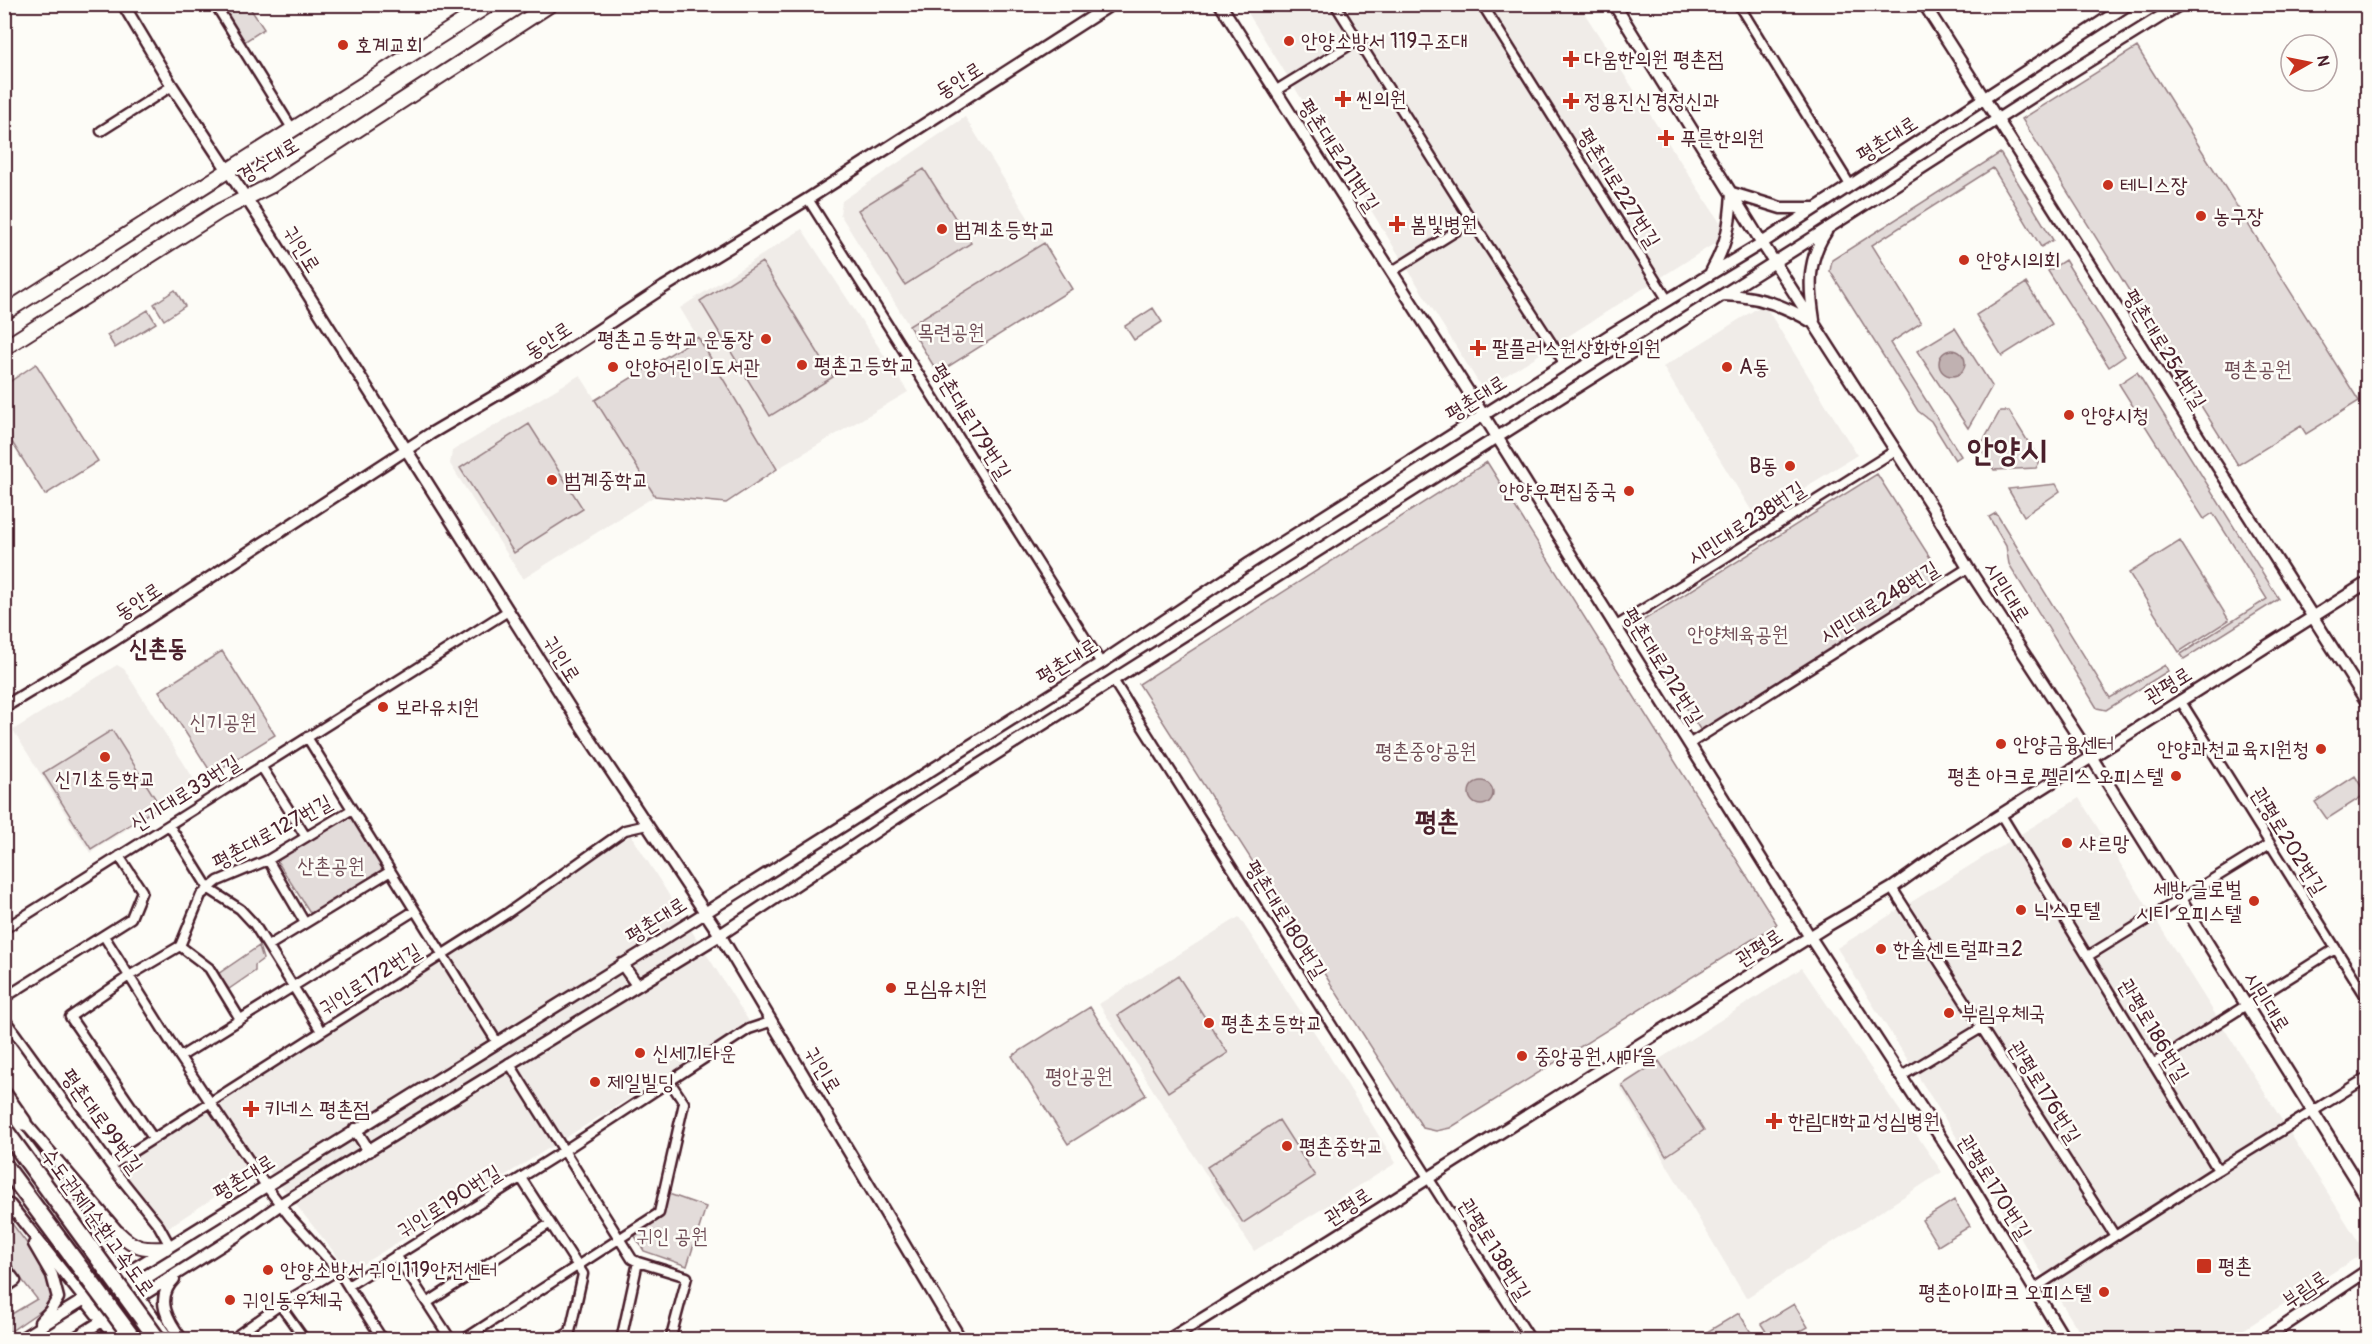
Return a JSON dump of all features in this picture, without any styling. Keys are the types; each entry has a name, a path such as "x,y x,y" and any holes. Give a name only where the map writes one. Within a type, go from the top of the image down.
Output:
{"highway":[{"path":"4,1094 24,1122"},
{"name":"수도권제1순환고속도로","path":"4,1129 158,1340"},
{"name":"수도권제1순환고속도로","path":"4,1165 134,1340"}],"main road":[{"name":"경수대로","path":"4,313 490,4"},
{"name":"경수대로","path":"4,348 220,211 272,185 550,4"},
{"path":"119,1233 130,1245 151,1249 168,1247"}],"street":[{"name":"귀인로","path":"123,4 172,86 407,449 508,611 705,911 961,1340"},
{"path":"215,4 293,130"},
{"name":"동안로","path":"4,707 113,641 407,449 521,381 664,287 808,199 1112,4"},
{"name":"평촌대로211번길","path":"1220,4 1484,416"},
{"path":"1335,4 1565,363"},
{"name":"평촌대로227번길","path":"1482,4 1667,299"},
{"name":"시민대로","path":"1614,4 1731,194 1896,450 1968,568 2092,758 2367,1200"},
{"path":"1738,4 1850,185"},
{"name":"평촌대로254번길","path":"1924,4 2367,704"},
{"name":"평촌대로","path":"23,1337 1101,663 1250,563 1667,299 1762,243 1985,100 2129,4"},
{"name":"평촌대로","path":"72,1340 140,1298 281,1204 720,935 920,802 2181,4"},
{"path":"1275,91 1358,40"},
{"path":"101,131 172,86"},
{"path":"1709,275 1727,241 1731,220 1731,194 1781,208 1815,208"},
{"name":"평촌대로179번길","path":"808,199 1101,663"},
{"path":"1391,272 1472,221"},
{"path":"1814,323 1810,294 1812,262 1820,241 1829,228"},
{"path":"1722,295 1759,298 1792,310 1814,323"},
{"name":"평촌대로212번길","path":"1484,416 1810,937"},
{"name":"시민대로238번길","path":"1615,627 1896,450"},
{"name":"시민대로248번길","path":"1689,744 1968,568"},
{"name":"관평로","path":"1168,1340 1810,937 1892,888 2001,814 2367,582"},
{"name":"신기대로33번길","path":"4,929 508,611"},
{"name":"평촌대로180번길","path":"1113,680 1428,1177"},
{"name":"관평로202번길","path":"2180,700 2367,1000"},
{"path":"307,737 351,810"},
{"path":"261,766 306,837"},
{"name":"평촌대로127번길","path":"180,946 201,895 218,881 268,860 351,810 497,1042"},
{"name":"관평로186번길","path":"2001,814 2218,1170"},
{"path":"169,825 209,889 240,909 254,924 321,1031"},
{"name":"귀인로172번길","path":"112,1165 506,914 625,830 647,825"},
{"path":"2088,956 2270,844"},
{"path":"4,998 131,918 142,891 119,856"},
{"path":"268,860 305,923"},
{"path":"268,946 389,872"},
{"name":"관평로176번길","path":"1892,888 2115,1236"},
{"path":"180,1057 414,911"},
{"path":"104,936 180,1057 266,1186 338,1270 383,1340"},
{"name":"관평로170번길","path":"1810,937 1967,1178 2065,1340"},
{"path":"153,1138 70,1017 129,976 180,946 209,968 240,1019"},
{"path":"2153,1064 2336,949"},
{"path":"622,964 637,985"},
{"name":"평촌대로99번길","path":"4,1018 159,1226 168,1247"},
{"name":"귀인로190번길","path":"348,1286 565,1150 749,1029 770,1022"},
{"path":"1900,1077 1983,1027"},
{"path":"509,1063 632,1259 687,1277 671,1336 673,1340"},
{"path":"2035,1288 2367,1077"},
{"path":"463,1340 659,1213 684,1103 670,1082"},
{"path":"4,1115 123,1274 169,1340"},
{"path":"24,1122 119,1233"},
{"path":"24,1122 109,1255"},
{"path":"355,1129 369,1151"},
{"path":"4,1142 149,1340"},
{"name":"관평로138번길","path":"1428,1177 1531,1340"},
{"name":"귀인로190번길","path":"521,1178 578,1266"},
{"path":"7,1202 86,1298 117,1340"},
{"path":"7,1202 52,1275 58,1298 50,1311 23,1337"},
{"path":"427,1303 549,1224"},
{"name":"귀인로190번길","path":"396,1255 451,1340"},
{"path":"621,1340 638,1262"},
{"path":"4,1265 16,1281 4,1289"},
{"path":"557,1340 570,1332 584,1274 578,1266"},
{"path":"182,1340 167,1319 164,1300 168,1286 186,1268"},
{"path":"243,1340 239,1334 280,1305 338,1270"},
{"name":"부림로","path":"2263,1340 2367,1270"},
{"path":"280,1305 305,1340"}],"shaded area":[{"path":"1243,5 1579,5 1728,235 1483,390"},
{"name":"범계초등학교","path":"965,117 1044,243 909,326 840,214 842,201"},
{"name":"평촌고등학교","path":"802,229 908,392 777,469 680,308"},
{"path":"1764,304 1857,455 1756,518 1663,367"},
{"path":"1952,350 1961,354 1965,363 1961,372 1952,376 1943,372 1939,363 1943,354"},
{"name":"범계중학교","path":"580,375 655,496 523,579 450,464 452,451"},
{"name":"신기초등학교","path":"117,665 124,669 197,784 90,853 13,730"},
{"path":"1481,781 1490,784 1493,793 1490,802 1481,805 1472,802 1469,793 1472,784"},
{"path":"2079,798 2365,1252 2229,1339 2084,1339 1837,948"},
{"path":"631,835 750,1023 350,1272 264,1165 158,1234 110,1170"},
{"path":"1239,917 1396,1163 1254,1251 1099,1004"},
{"name":"한림대학교성심병원","path":"1802,968 1942,1172 1746,1298 1619,1085"}],"green space":[{"path":"216,5 248,5 264,29 241,44"},
{"name":"평촌공원","path":"2137,47 2359,401 2306,434 2301,426 2238,465 2022,119"},
{"path":"2000,153 2053,240 2041,247 1993,168 1872,245 1921,323 1890,343 1961,456 1955,460 1931,421 1918,411 1830,271 1832,260"},
{"path":"924,169 971,243 905,285 858,210"},
{"name":"목련공원","path":"1044,243 1072,289 938,373 909,326"},
{"path":"2065,260 2125,356 2109,367 2048,271"},
{"name":"평촌고등학교 운동장","path":"762,262 833,377 770,416 700,301"},
{"path":"2026,283 2052,324 2002,356 1976,315"},
{"path":"175,290 185,306 164,320 154,304"},
{"path":"1153,308 1162,322 1134,340 1125,326"},
{"path":"148,310 156,323 115,348 107,335"},
{"path":"1955,328 1992,386 1968,428 1917,351"},
{"path":"698,337 777,469 726,503 655,496 595,400"},
{"path":"36,364 98,461 45,495 5,431 5,385"},
{"path":"2137,372 2279,599 2184,659 2181,654 2267,599 2213,513 2204,519 2119,384"},
{"path":"2000,411 2009,411 2040,461 2036,468 1994,470 1980,447"},
{"path":"529,424 583,509 514,553 460,468"},
{"name":"평촌중앙공원","path":"1487,462 1777,924 1450,1128 1436,1131 1423,1128 1139,684"},
{"name":"안양체육공원","path":"1877,474 1943,578 1701,731 1634,626"},
{"path":"2056,484 2060,491 2024,516 2008,489"},
{"path":"1996,513 2110,698 2165,665 2168,671 2106,710 2097,708 2009,564 2006,546 1989,517"},
{"path":"2180,541 2229,620 2179,652 2129,573"},
{"name":"신기공원","path":"222,651 275,735 212,774 159,691"},
{"path":"112,730 160,806 91,849 43,773"},
{"path":"2355,776 2366,794 2327,819 2315,802"},
{"name":"산촌공원","path":"350,814 385,870 313,917 277,861"},
{"path":"259,946 263,959 255,965 255,971 229,989 218,974"},
{"path":"1178,976 1228,1053 1168,1092 1118,1015"},
{"name":"평안공원","path":"1090,1007 1146,1095 1068,1144 1012,1056"},
{"path":"1659,1061 1704,1130 1666,1156 1622,1085"},
{"path":"1279,1120 1315,1176 1243,1223 1207,1167"},
{"name":"귀인 공원","path":"666,1193 706,1207 687,1266 644,1251 633,1233 662,1214"},
{"path":"1954,1200 1970,1226 1938,1246 1922,1220"},
{"path":"4,1213 53,1278 54,1297 46,1307 5,1335 5,1318 37,1299 5,1258"},
{"path":"1794,1304 1808,1327 1787,1339 1771,1339 1761,1324"},
{"path":"1739,1313 1755,1339 1695,1339"}],"place":[{"name":"안양소방서 119구조대","path":"1289,41"},
{"name":"호계교회","path":"343,45"},
{"name":"다움한의원 평촌점","path":"1571,59"},
{"name":"씬의원","path":"1343,99"},
{"name":"정용진신경정신과","path":"1571,101"},
{"name":"푸른한의원","path":"1666,138"},
{"name":"테니스장","path":"2108,185"},
{"name":"농구장","path":"2201,216"},
{"name":"봄빛병원","path":"1397,224"},
{"name":"범계초등학교","path":"942,229"},
{"name":"안양시의회","path":"1964,260"},
{"name":"평촌고등학교 운동장","path":"766,339"},
{"name":"팔플러스원상화한의원","path":"1478,348"},
{"name":"평촌고등학교","path":"802,365"},
{"name":"안양어린이도서관","path":"613,367"},
{"name":"A동","path":"1727,367"},
{"name":"안양시청","path":"2069,415"},
{"name":"B동","path":"1790,466"},
{"name":"범계중학교","path":"552,480"},
{"name":"안양우편집중국","path":"1629,491"},
{"name":"보라유치원","path":"383,707"},
{"name":"안양금융센터","path":"2001,744"},
{"name":"안양과천교육지원청","path":"2321,749"},
{"name":"신기초등학교","path":"105,757"},
{"name":"평촌 아크로 펠리스 오피스텔","path":"2176,776"},
{"name":"샤르망","path":"2067,843"},
{"name":"세방 글로벌 시티 오피스텔","path":"2254,901"},
{"name":"닉스모텔","path":"2021,910"},
{"name":"한솔센트럴파크2","path":"1881,949"},
{"name":"모심유치원","path":"891,988"},
{"name":"부림우체국","path":"1949,1013"},
{"name":"평촌초등학교","path":"1209,1023"},
{"name":"신세기타운","path":"640,1053"},
{"name":"중앙공원 새마을","path":"1522,1056"},
{"name":"제일빌딩","path":"595,1082"},
{"name":"키네스 평촌점","path":"251,1109"},
{"name":"한림대학교성심병원","path":"1774,1121"},
{"name":"평촌중학교","path":"1287,1146"},
{"name":"평촌","path":"2204,1266"},
{"name":"안양소방서 귀인119안전센터","path":"268,1270"},
{"name":"평촌아이파크 오피스텔","path":"2104,1292"},
{"name":"귀인동우체국","path":"230,1300"}],"district":[{"name":"안양시","path":"2007,449"},
{"name":"신촌동","path":"158,648"},
{"name":"평촌","path":"1437,821"}]}
